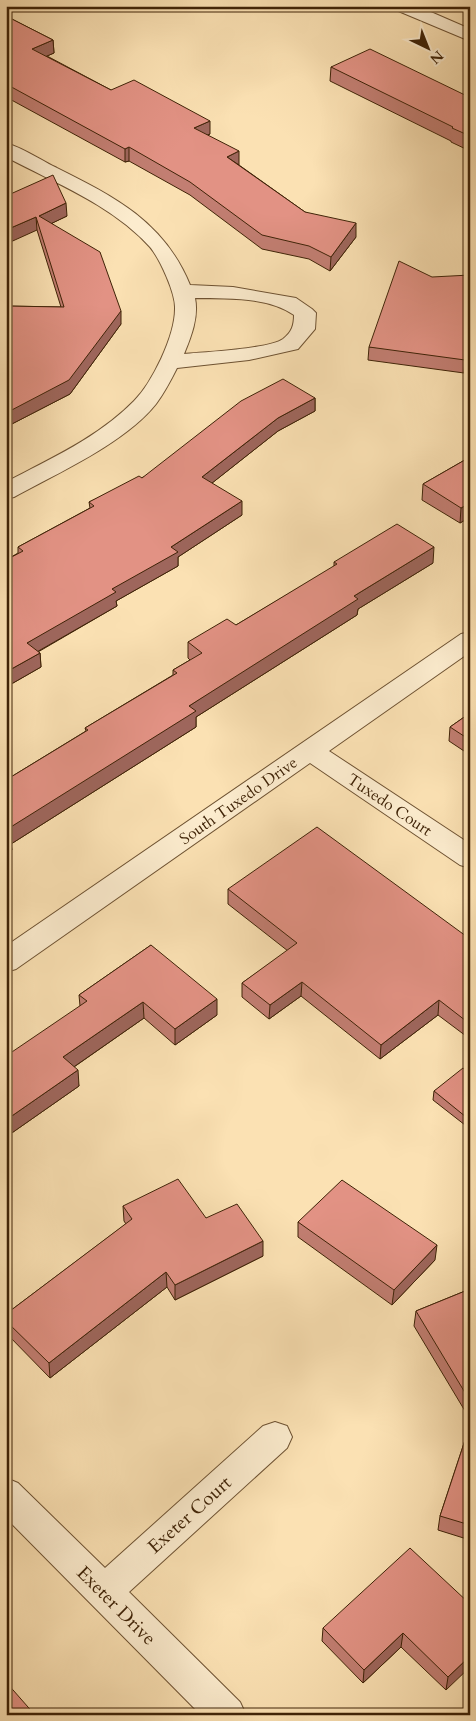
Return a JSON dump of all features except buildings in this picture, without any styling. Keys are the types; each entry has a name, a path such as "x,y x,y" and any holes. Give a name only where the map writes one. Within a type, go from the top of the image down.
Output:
{"street":[{"path":"402,6 470,36"},
{"path":"6,492 81,450 119,426 143,406 180,340 183,299 174,269 158,244 132,222 100,198 11,157"},
{"path":"169,362 249,354 290,344 304,328 304,313 289,302 234,293 183,299"},
{"name":"South Tuxedo Drive","path":"6,960 470,640"},
{"name":"Tuxedo Court","path":"310,750 470,858"},
{"name":"Exeter Court","path":"104,1592 275,1437"},
{"name":"Exeter Drive","path":"6,1494 227,1715"}]}
